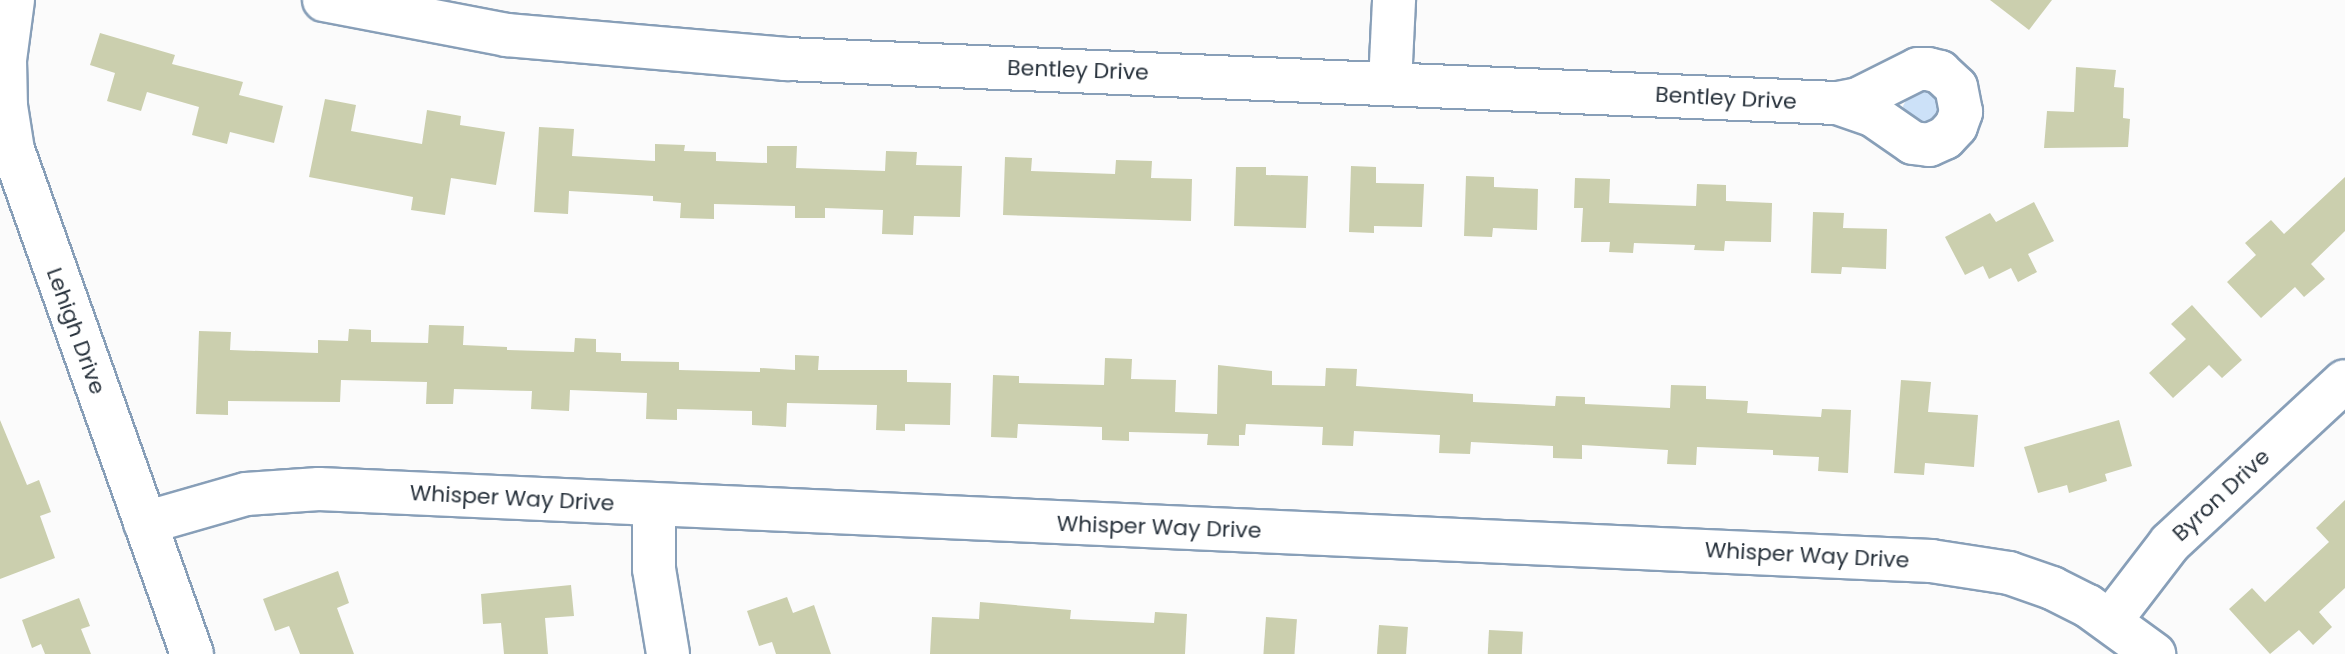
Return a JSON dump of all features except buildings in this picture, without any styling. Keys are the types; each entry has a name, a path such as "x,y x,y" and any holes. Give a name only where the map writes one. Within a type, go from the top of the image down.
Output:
{"street":[{"name":"Lehigh Drive","path":"13,0 5,60 6,106 13,150 192,654"},
{"name":"Bentley Drive","path":"324,0 507,35 786,59 1837,103"},
{"path":"1390,83 1394,0"},
{"name":"Byron Drive","path":"2111,620 2148,567 2179,533 2345,381"},
{"name":"Whisper Way Drive","path":"145,523 213,501 283,490 1931,561 2009,573 2052,588 2111,620 2154,654"},
{"path":"654,505 655,580 668,654"}],"shaded area":[{"path":"1931,87 1944,109 1927,127 1905,115 1903,106 1912,90"}]}
